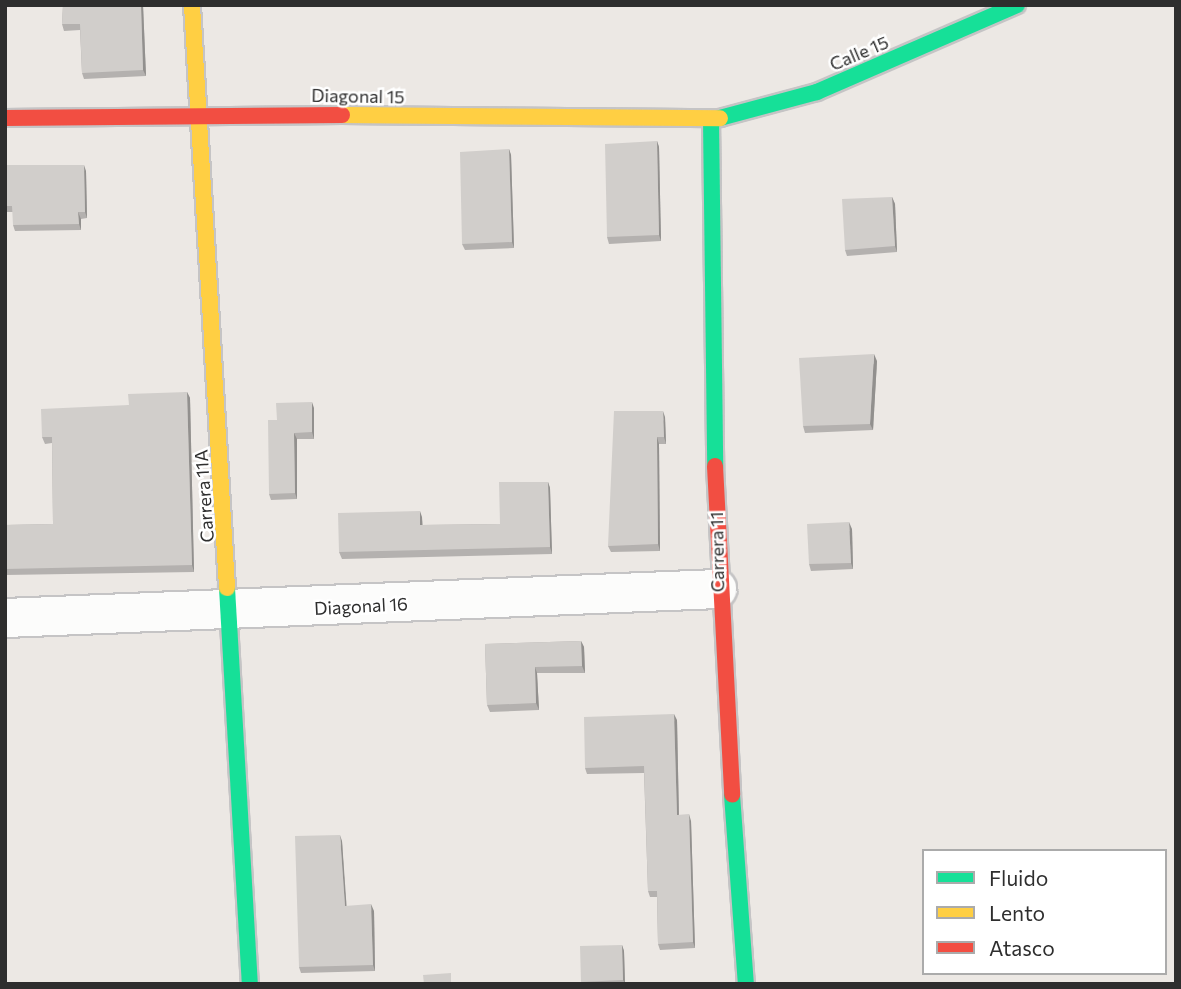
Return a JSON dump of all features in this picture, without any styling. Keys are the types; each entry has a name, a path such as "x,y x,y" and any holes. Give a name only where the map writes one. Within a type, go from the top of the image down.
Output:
{"street":[{"name":"Carrera 11A","path":"192,5 231,612 250,984"},
{"name":"Calle 15","path":"710,120 817,92 1009,7"},
{"name":"Diagonal 15","path":"5,118 198,113 710,120"},
{"name":"Carrera 11","path":"710,120 717,589 746,984"},
{"name":"Diagonal 16","path":"5,618 231,612 717,589"}],"building":[{"path":"63,5 141,5 143,70 82,73 80,24 62,24"},
{"path":"657,141 659,235 607,237 605,144"},
{"path":"509,149 512,242 462,244 460,152"},
{"path":"5,165 84,165 85,212 78,212 79,224 13,225 12,206 5,206"},
{"path":"892,197 895,246 845,250 842,199"},
{"path":"874,354 870,424 803,426 799,358"},
{"path":"187,392 192,565 5,569 5,525 53,524 52,437 42,437 41,409 129,405 128,394"},
{"path":"312,402 312,432 294,433 295,493 269,494 268,420 277,420 276,403"},
{"path":"614,411 663,411 664,437 657,437 658,544 608,546"},
{"path":"499,482 548,482 550,547 339,552 338,513 420,511 420,525 500,524"},
{"path":"849,522 851,563 809,564 807,524"},
{"path":"581,641 582,666 535,667 536,703 487,705 485,644"},
{"path":"674,714 677,815 689,814 693,942 658,944 657,891 648,891 644,766 585,768 584,717"},
{"path":"340,835 345,906 371,904 373,965 299,967 295,836"},
{"path":"622,945 623,980 581,982 580,946"},
{"path":"451,973 451,984 424,984 423,975"}],"traffic: fast":[{"path":"720,118 817,92 1017,5"},
{"path":"711,120 715,466"},
{"path":"227,588 250,984"},
{"path":"732,795 746,984"}],"traffic: slow":[{"path":"192,5 227,588"},
{"path":"342,115 720,118"}],"traffic: jam":[{"path":"5,118 342,115"},
{"path":"715,466 732,795"}]}
